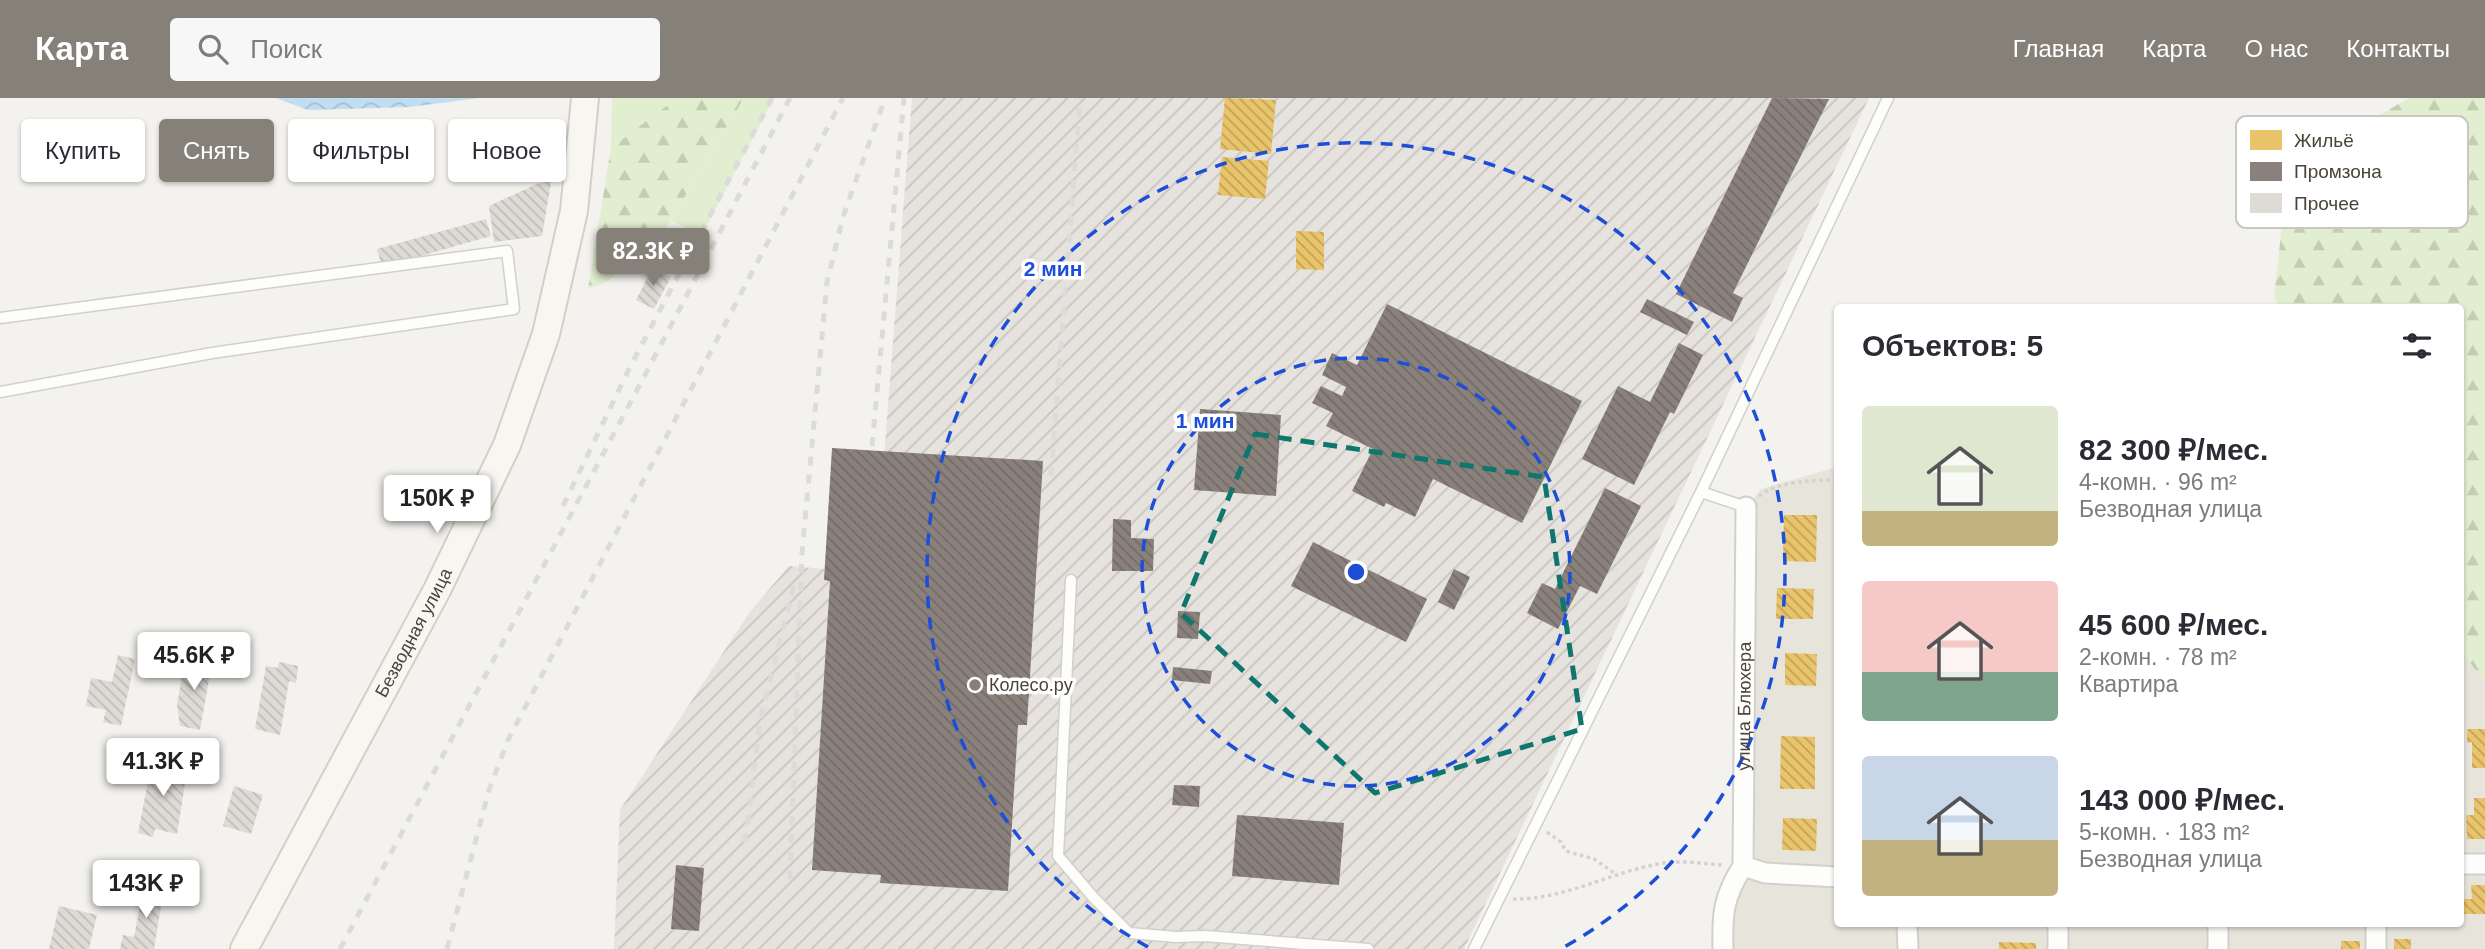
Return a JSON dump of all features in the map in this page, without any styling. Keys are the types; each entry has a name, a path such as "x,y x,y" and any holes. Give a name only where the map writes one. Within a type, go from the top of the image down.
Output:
{"main road":[{"name":"Безводная улица","path":"244,949 437,590 507,445 546,334 574,211 585,98"}],"street":[{"name":"улица Блюхера","path":"1723,949 1722,913 1727,893 1743,866 1746,506"},
{"path":"2464,864 2485,864"},
{"path":"1743,866 1765,873 1834,877"},
{"path":"1908,927 1908,949"},
{"path":"2058,927 2058,949"},
{"path":"2218,927 2218,949"},
{"path":"2376,927 2376,949"}],"lane":[{"path":"1474,949 1701,492 1888,98"},
{"path":"0,318 507,251 514,309 212,353 0,392"},
{"path":"1701,492 1746,506"},
{"path":"1071,580 1058,856 1129,933 1368,949"},
{"path":"1205,936 1206,949"}],"path":[{"path":"1746,506 1768,489 1817,480 1834,480"},
{"path":"1537,826 1561,842 1566,851 1594,859 1617,875"},
{"path":"1499,900 1538,900 1667,862 1743,866"}],"highlighted area":[{"path":"1255,434 1544,477 1582,729 1375,793 1181,613"}],"shaded area":[{"path":"912,98 1869,98 1464,949 614,949 620,810 749,613 789,566 875,573"},
{"path":"1834,468 1834,927 2464,927 2464,612 2485,623 2485,949 1717,949 1717,899 1735,860 1739,518 1761,489"}],"green space":[{"path":"612,98 677,98 611,148"},
{"path":"677,98 744,98 658,241 606,282 588,289 611,148"},
{"path":"744,98 774,98 701,236 671,220"},
{"path":"2409,98 2485,98 2485,681 2464,656 2464,304 2277,304 2274,296 2282,228 2468,228 2468,116 2378,116"}],"water":[{"path":"276,98 479,98 410,107 308,110"}],"building: Жильё":[{"path":"1225,98 1276,100 1271,154 1220,149"},
{"path":"1222,157 1269,161 1265,199 1218,195"},
{"path":"1296,231 1324,232 1324,270 1296,269"},
{"path":"1784,515 1817,515 1816,562 1783,561"},
{"path":"1777,588 1814,589 1813,619 1776,619"},
{"path":"1785,653 1817,654 1816,686 1785,685"},
{"path":"2467,729 2485,729 2485,768 2472,768 2472,742 2467,743"},
{"path":"1781,736 1815,737 1815,789 1780,789"},
{"path":"2474,798 2485,798 2485,839 2467,839 2466,815 2474,815"},
{"path":"1783,818 1817,819 1816,851 1782,850"},
{"path":"2471,885 2485,885 2485,914 2464,914 2464,899 2472,899"},
{"path":"2394,939 2411,939 2411,949 2394,949"},
{"path":"2341,941 2360,941 2360,949 2341,949"},
{"path":"1999,942 2036,943 2036,949 1999,949"}],"building: Промзона":[{"path":"1772,98 1829,99 1733,293 1743,298 1732,322 1676,294"},
{"path":"1647,299 1694,322 1687,335 1640,312"},
{"path":"1387,304 1582,401 1522,523 1433,479 1415,517 1386,503 1384,507 1352,491 1373,449 1326,426 1333,413 1312,403 1321,386 1342,396 1346,387 1322,375 1332,353 1357,365"},
{"path":"1679,343 1703,355 1674,414 1670,412 1634,485 1582,459 1618,386 1650,402"},
{"path":"1200,409 1281,415 1276,496 1194,490"},
{"path":"832,448 1043,461 1027,725 1018,725 1008,891 880,883 881,875 812,870 830,581 824,580"},
{"path":"1605,488 1641,506 1597,594 1580,586 1558,629 1527,613 1542,583 1555,589"},
{"path":"1113,519 1131,520 1131,538 1154,539 1153,571 1112,571"},
{"path":"1313,542 1427,599 1406,642 1291,586"},
{"path":"1454,569 1470,577 1454,610 1438,602"},
{"path":"1178,611 1200,612 1198,639 1177,638"},
{"path":"1173,667 1212,671 1210,684 1172,680"},
{"path":"1174,785 1200,786 1199,807 1172,805"},
{"path":"1237,815 1344,823 1339,885 1232,876"},
{"path":"676,865 704,868 699,931 671,929"}],"building: Прочее":[{"path":"541,182 551,182 542,236 494,242 489,206"},
{"path":"486,219 491,236 382,267 377,249"},
{"path":"653,267 671,277 654,309 636,300"},
{"path":"198,654 213,657 200,730 180,726 177,705 184,664 196,666"},
{"path":"118,655 135,659 121,726 103,722 106,710 86,706 91,678 112,682"},
{"path":"279,662 298,666 296,683 289,681 280,735 255,729 266,666 278,668"},
{"path":"153,747 173,751 169,774 186,777 177,834 155,829 153,837 138,833 148,781 158,783 161,767 150,765"},
{"path":"234,786 263,795 251,834 223,826"},
{"path":"144,884 164,888 154,949 120,949 123,935 134,937"},
{"path":"59,906 97,915 89,949 49,949"}],"railway":[{"path":"563,506 630,367 772,98"},
{"path":"340,949 790,98"},
{"path":"447,949 489,790 508,740 843,98"},
{"path":"790,879 802,553 827,282 843,217 885,98"},
{"path":"872,446 904,98"},
{"path":"1051,476 1080,98"},
{"path":"745,842 760,721 794,584"}],"place":[{"name":"Колесо.ру","path":"975,685"}]}
